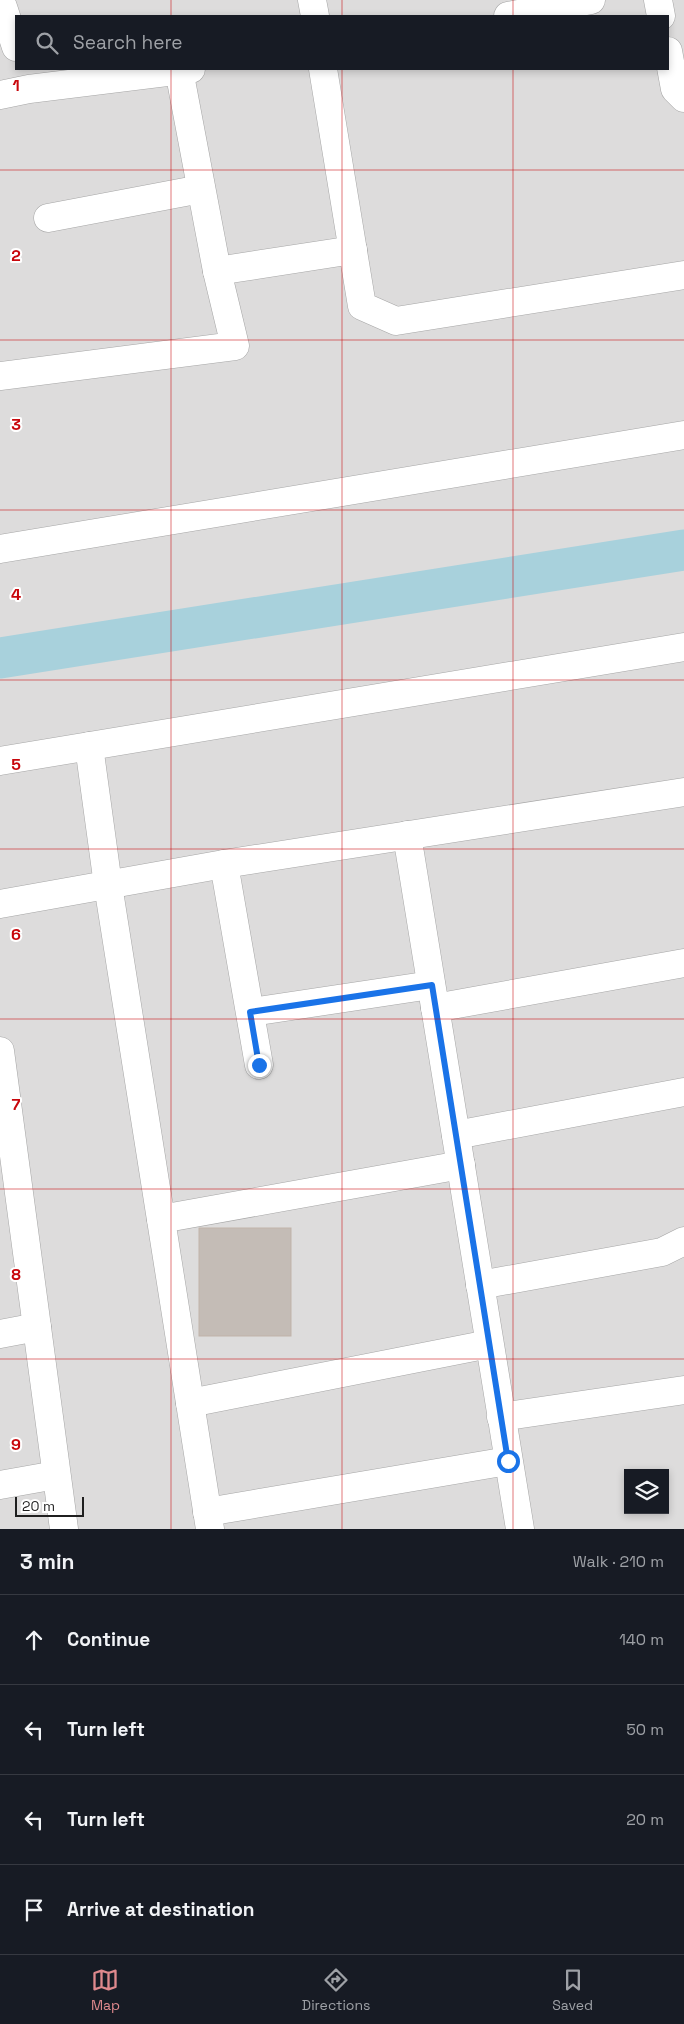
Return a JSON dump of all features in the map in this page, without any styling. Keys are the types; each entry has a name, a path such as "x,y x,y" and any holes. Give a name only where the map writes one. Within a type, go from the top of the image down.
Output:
{"street":[{"path":"312,0 315,15"},
{"path":"513,15 591,0"},
{"path":"658,0 661,15"},
{"path":"0,2 15,44"},
{"path":"669,56 675,89 684,98"},
{"path":"0,95 26,79 185,70 201,189 217,271 235,346 0,376"},
{"path":"324,70 362,306 396,321 683,278"},
{"path":"48,218 201,189"},
{"path":"217,271 353,250"},
{"path":"0,549 684,435"},
{"path":"0,761 684,647"},
{"path":"89,746 108,885 209,1520 508,1461"},
{"path":"0,904 224,864 684,792"},
{"path":"407,835 520,1529"},
{"path":"224,864 259,1065"},
{"path":"250,1012 433,997 684,963"},
{"path":"0,1051 10,1195 37,1327 64,1529"},
{"path":"456,1135 684,1092"},
{"path":"161,1219 461,1165"},
{"path":"480,1284 662,1252 684,1241"},
{"path":"0,1334 37,1327"},
{"path":"190,1403 489,1344"},
{"path":"501,1417 684,1390"},
{"path":"0,1485 56,1475"}],"shaded area":[{"path":"0,0 684,0 684,1529 0,1529"}],"building":[{"path":"199,1228 291,1228 291,1336 199,1336"}],"waterway":[{"path":"0,658 684,550"}],"route":[{"path":"259,1065 250,1012 432,985 508,1461"}]}
